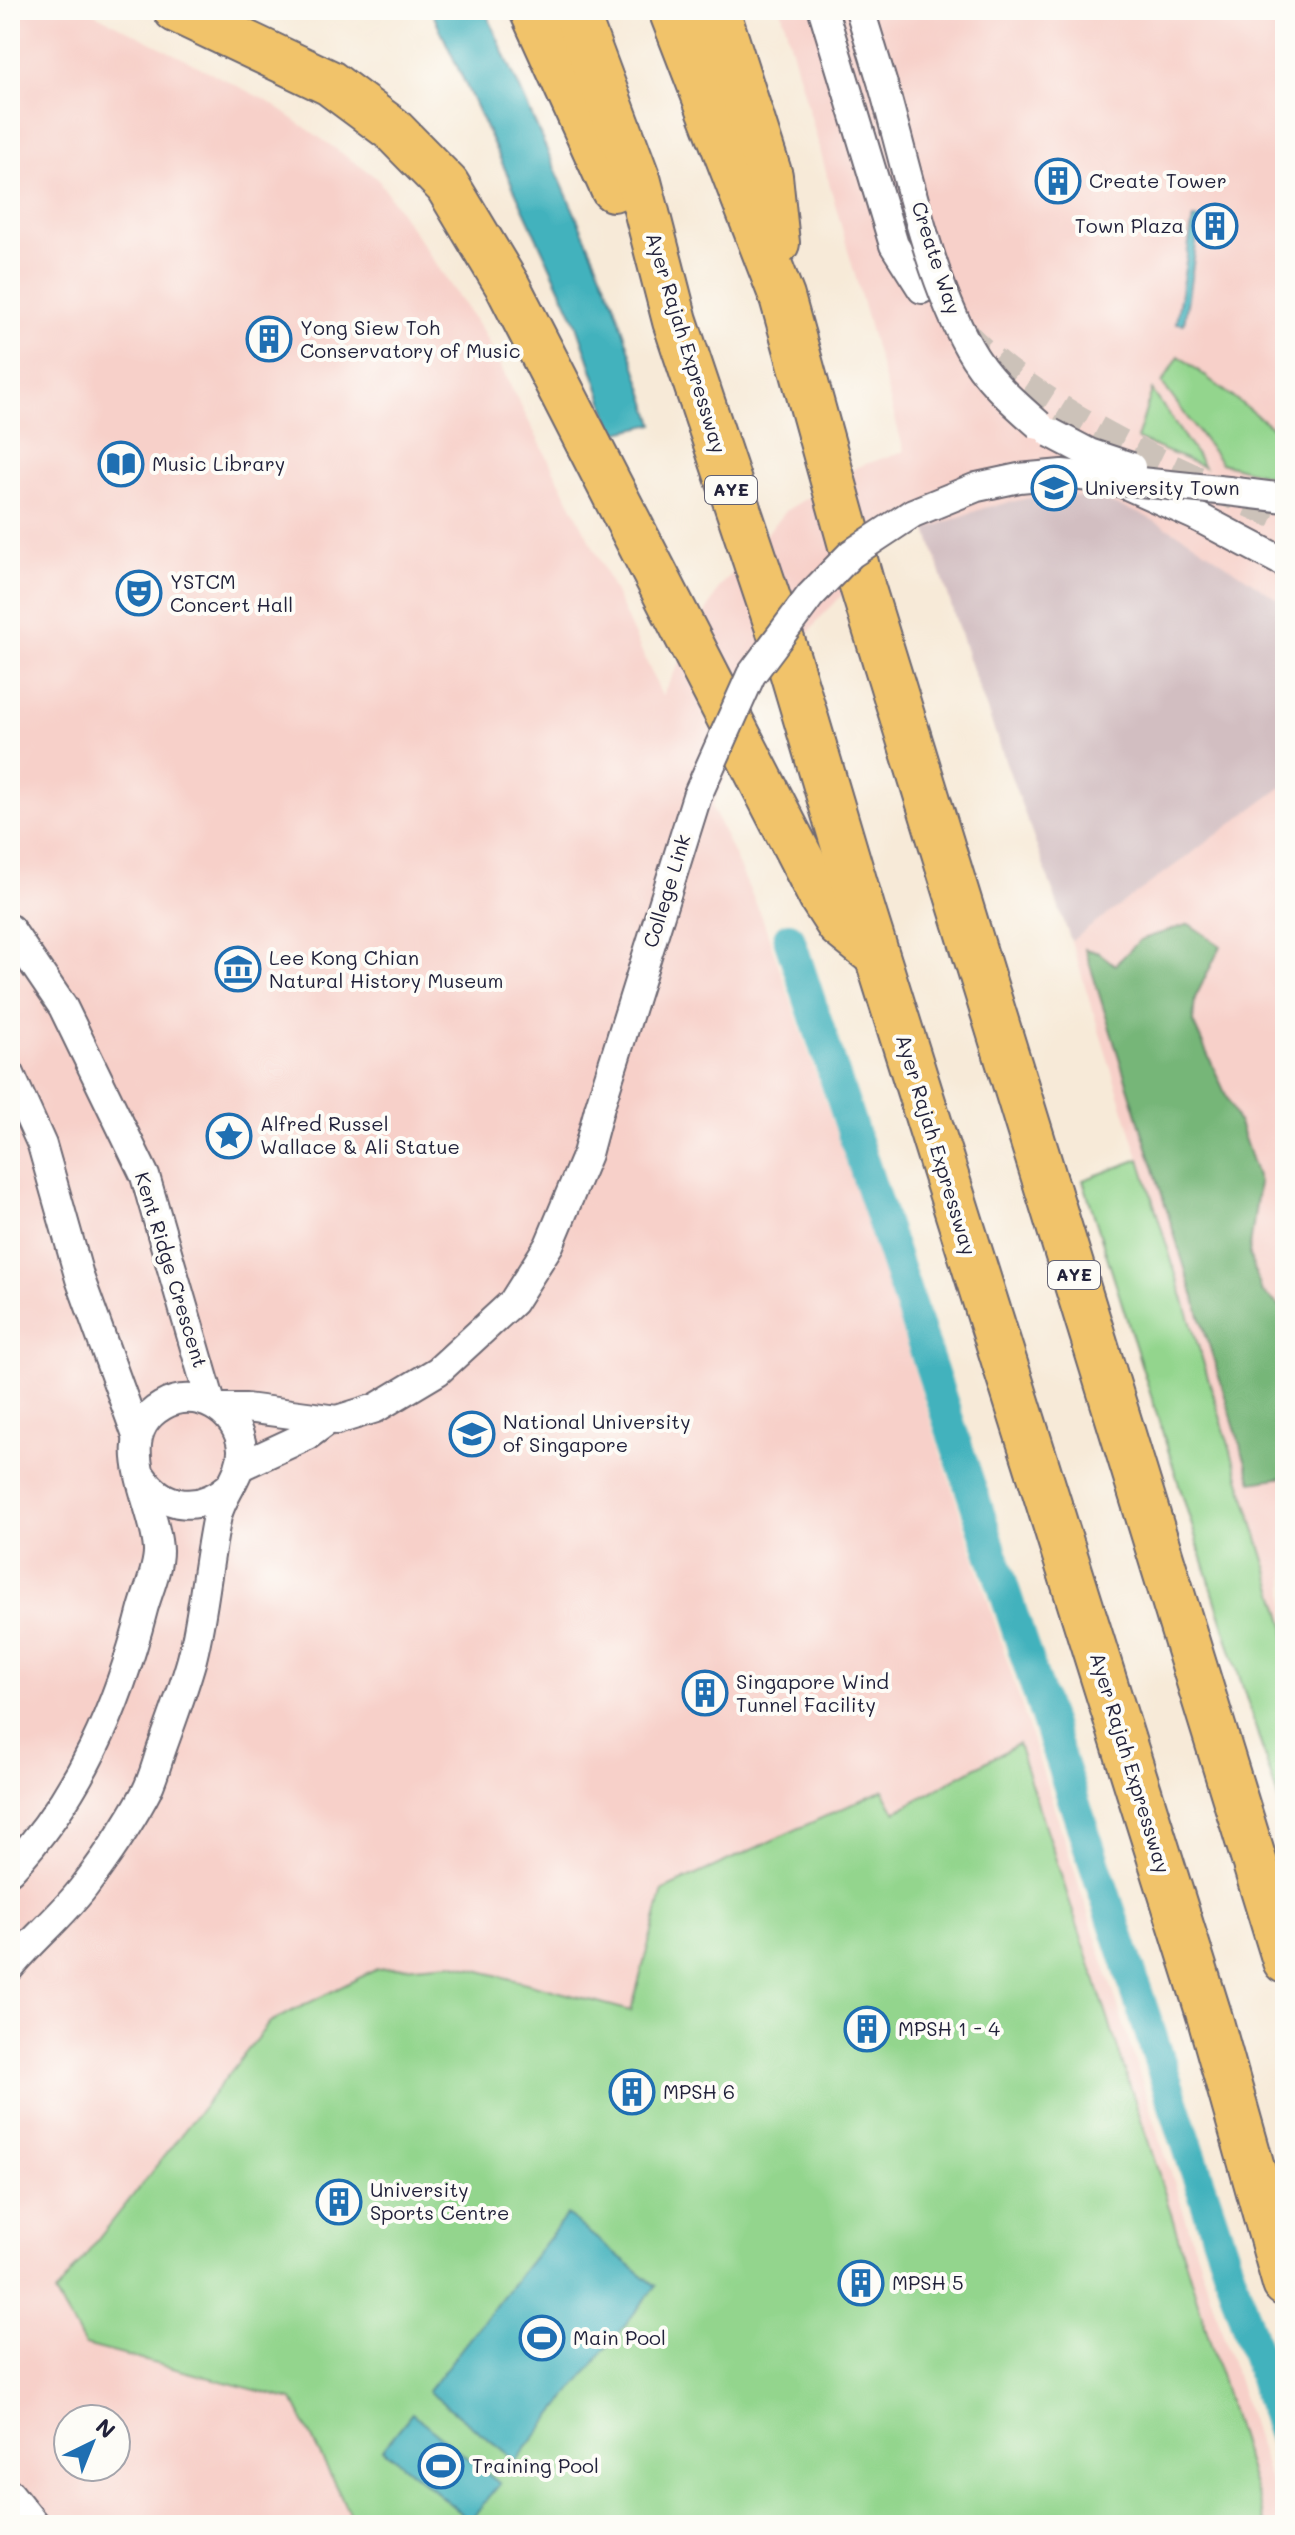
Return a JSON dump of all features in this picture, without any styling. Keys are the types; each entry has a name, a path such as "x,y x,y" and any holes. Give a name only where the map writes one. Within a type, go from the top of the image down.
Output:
{"highway":[{"path":"176,10 330,83 392,129 447,185 514,298 821,897 839,925 877,955"},
{"path":"532,10 675,321"},
{"name":"Ayer Rajah Expressway","path":"575,10 639,182 675,321 788,658 877,955 1209,2015 1285,2284"},
{"name":"AYE","path":"671,10 782,297 863,589 1285,1961"},
{"path":"717,10 770,176 782,297"}],"street":[{"name":"Create Way","path":"823,10 894,245 922,289"},
{"name":"Create Way","path":"860,10 943,293 969,349 999,390 1045,429 1117,464 1172,473 1228,491"},
{"name":"College Link","path":"235,1476 327,1421 376,1408 438,1371 513,1302 549,1245 587,1154 697,796 751,675 810,596 851,554 913,513 977,487 1062,474 1285,498"},
{"name":"College Link","path":"1110,477 1196,516 1285,563"},
{"name":"Kent Ridge Crescent","path":"10,929 63,1007 145,1176 214,1405 235,1426 241,1438 235,1476 218,1514 191,1660 145,1794 83,1888 10,1967"},
{"path":"10,1074 42,1145 90,1308 137,1436 137,1465 155,1519 158,1554 115,1700 93,1755 50,1826 10,1870"},
{"name":"Kent Ridge Crescent","path":"137,1436 151,1414 161,1406 186,1398 214,1405"},
{"name":"College Link","path":"214,1405 327,1421"},
{"path":"137,1465 152,1490 177,1504 206,1502 235,1476"},
{"path":"10,2494 35,2525"}],"shaded area":[{"name":"National University of Singapore","path":"10,10 87,10 269,102 377,178 484,334 600,560 662,696 719,588 787,510 857,467 904,451 781,10 1285,10 1285,1625 1071,941 968,658 927,530 883,552 820,618 761,698 712,807 762,917 867,1223 1284,2525 10,2525"},
{"path":"1070,496 1105,501 1143,515 1187,538 1285,604 1285,785 1071,941 968,658 927,529 984,508 1029,498"}],"green space":[{"path":"1179,356 1285,437 1285,480 1221,463 1162,383"},
{"path":"1152,390 1201,462 1204,467 1137,439"},
{"path":"1189,924 1221,946 1195,998 1193,1022 1240,1126 1259,1182 1249,1254 1262,1292 1285,1310 1285,1477 1252,1482 1085,949 1099,953 1115,965 1140,940"},
{"path":"1140,1159 1285,1625 1285,1821 1083,1180"},
{"path":"1018,1744 1157,2168 1266,2525 422,2525 412,2516 392,2525 355,2525 293,2400 85,2345 55,2294 270,2022 377,1969 451,1963 631,2011 663,1890 883,1790 895,1812"}],"water":[{"path":"431,10 485,10 614,302 654,424 614,433 576,322"},
{"path":"1193,218 1200,219 1184,324 1176,323"},
{"name":"Main Pool","path":"567,2215 656,2286 516,2461 428,2391"},
{"name":"Training Pool","path":"412,2413 500,2484 470,2520 383,2449"}],"waterway":[{"path":"789,938 1285,2441"}],"tunnel":[{"path":"962,331 995,362 1072,415 1158,461 1285,519"}],"place":[{"name":"Create Tower","path":"1058,181"},
{"name":"Town Plaza","path":"1215,226"},
{"name":"Yong Siew Toh Conservatory of Music","path":"269,339"},
{"name":"Music Library","path":"121,464"},
{"name":"University Town","path":"1054,488"},
{"name":"YSTCM Concert Hall","path":"139,593"},
{"name":"Lee Kong Chian Natural History Museum","path":"238,969"},
{"name":"Alfred Russel Wallace & Ali Statue","path":"229,1136"},
{"name":"National University of Singapore","path":"472,1434"},
{"name":"Singapore Wind Tunnel Facility","path":"705,1693"},
{"name":"MPSH 1 - 4","path":"867,2029"},
{"name":"MPSH 6","path":"632,2092"},
{"name":"University Sports Centre","path":"339,2202"},
{"name":"MPSH 5","path":"861,2283"},
{"name":"Main Pool","path":"542,2338"},
{"name":"Training Pool","path":"441,2466"}]}
